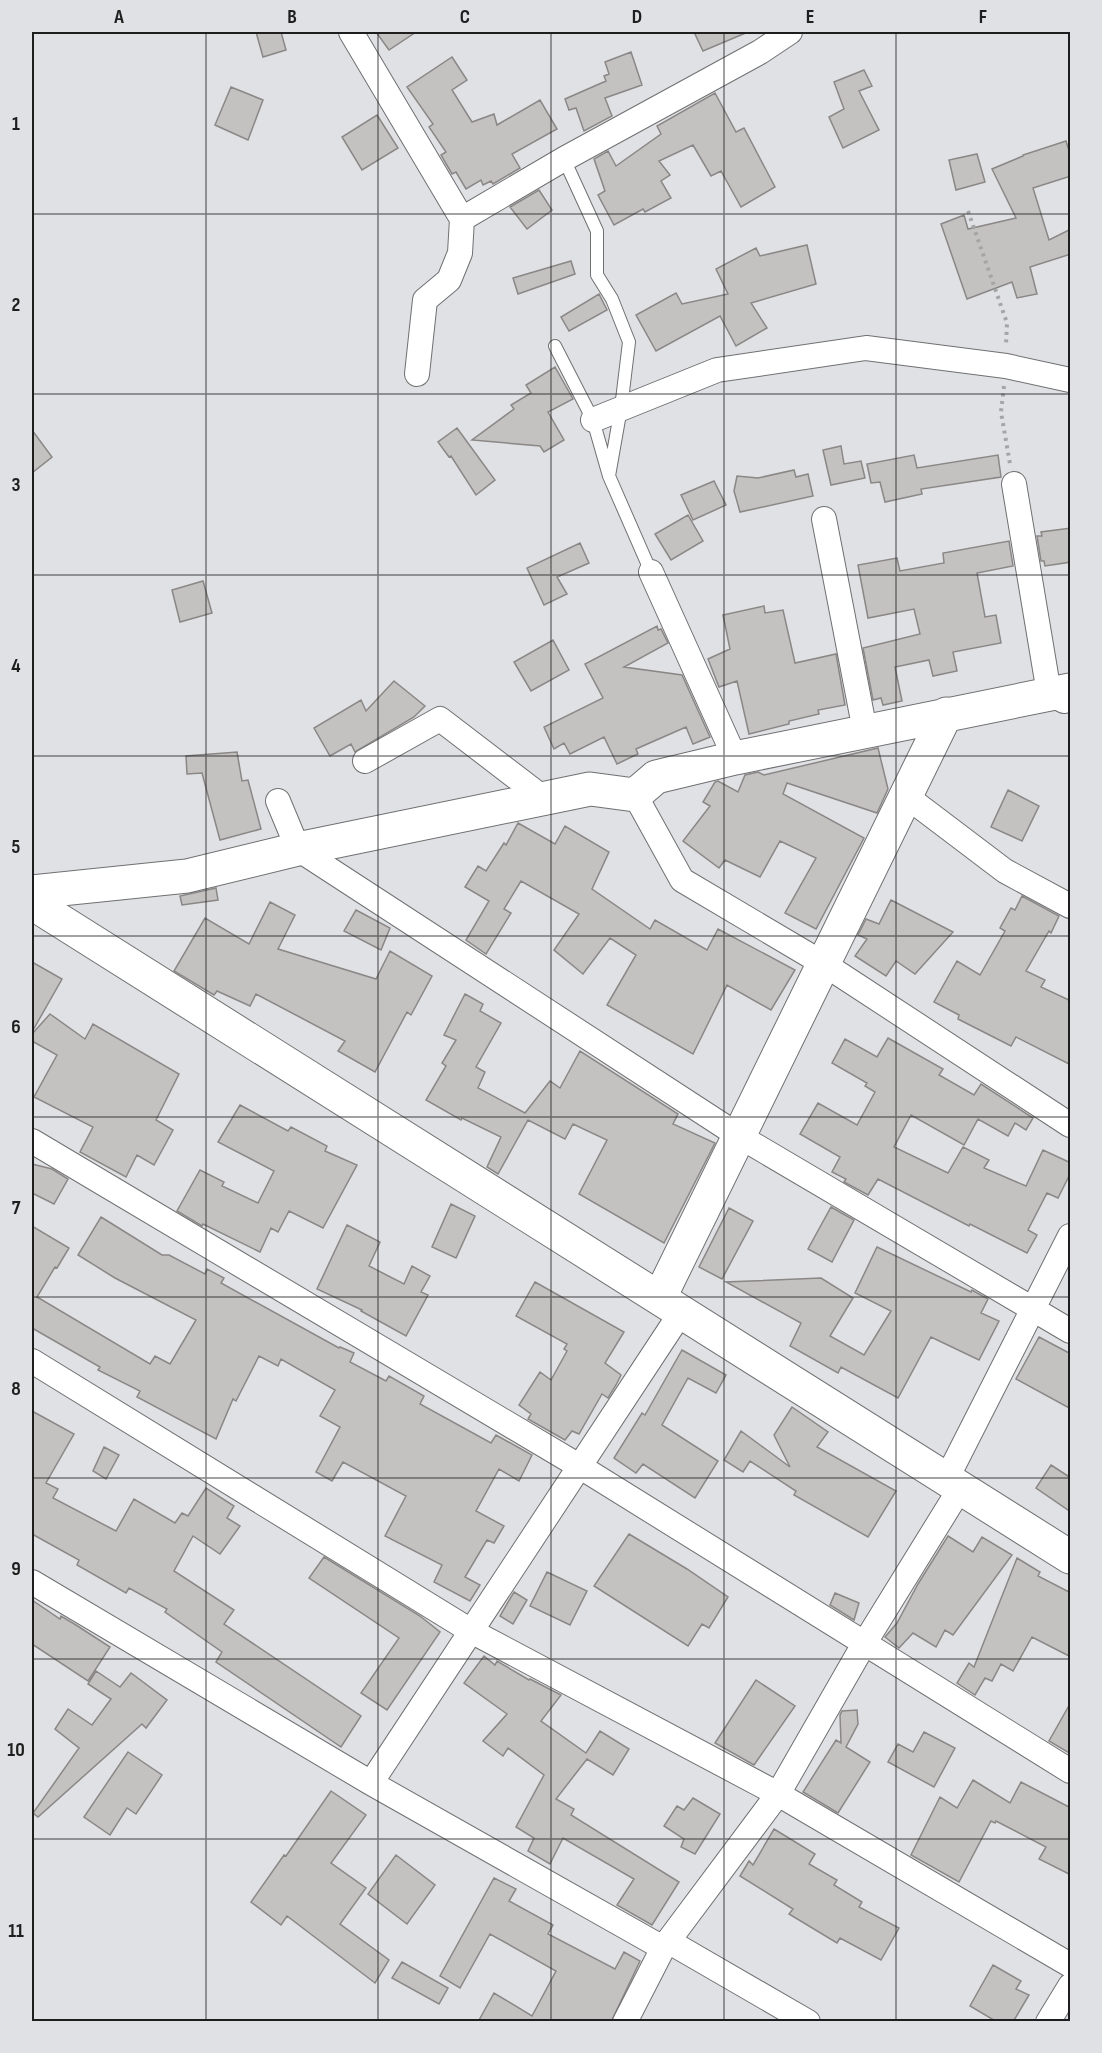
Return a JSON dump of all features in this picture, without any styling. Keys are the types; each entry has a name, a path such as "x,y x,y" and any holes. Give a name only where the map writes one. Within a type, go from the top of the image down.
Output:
{"street":[{"path":"351,32 462,219 460,253 449,280 425,300 417,374"},
{"path":"462,219 564,159 759,52 790,32"},
{"path":"593,420 717,370 866,348 1006,366 1071,380"},
{"path":"32,892 187,876 298,849 542,797 591,789 635,795 656,777 735,758 946,714 1063,696 1014,484"},
{"path":"824,519 865,731"},
{"path":"651,572 735,758"},
{"path":"371,1783 579,1466 671,1304 739,1136 946,714"},
{"path":"364,761 440,719 542,797"},
{"path":"635,795 682,880 824,964 1071,1125"},
{"path":"906,796 1005,871 1071,906"},
{"path":"278,801 298,849 739,1136 1071,1331"},
{"path":"32,903 1071,1557"},
{"path":"32,1141 579,1466 1071,1771"},
{"path":"625,2022 666,1944 778,1794 864,1644 954,1482 1033,1309 1071,1236"},
{"path":"32,1361 471,1631 778,1794 1071,1965"},
{"path":"32,1582 371,1783 808,2022"},
{"path":"1048,2022 1071,1986"}],"lane":[{"path":"564,159 597,231 597,275 612,299 629,342 621,408 609,476"},
{"path":"555,346 593,420 609,476 651,572"}],"building":[{"path":"256,32 281,32 286,50 263,57"},
{"path":"376,32 416,32 389,50"},
{"path":"694,32 748,32 703,51"},
{"path":"631,52 642,85 605,98 612,116 584,131 576,108 569,110 565,99 606,81 604,76 609,74 605,62"},
{"path":"452,57 467,80 452,90 472,122 494,114 497,125 540,100 557,129 512,154 520,168 493,184 491,181 483,185 481,180 466,189 456,172 452,174 441,155 446,152 429,127 433,124 407,87"},
{"path":"864,70 872,86 859,91 879,130 843,148 829,117 844,109 834,82"},
{"path":"231,87 263,100 248,140 215,125"},
{"path":"715,93 736,132 744,128 775,187 741,207 721,171 711,176 693,145 659,161 670,175 661,181 671,198 645,212 643,209 614,225 598,195 605,191 594,159 608,151 616,166 661,134 657,126"},
{"path":"377,115 398,148 362,170 342,137"},
{"path":"1066,141 1071,157 1071,176 1033,188 1049,240 1071,229 1071,254 1030,267 1037,294 1017,298 1012,282 967,299 941,224 964,215 968,229 1016,218 992,169 1023,155"},
{"path":"977,154 985,182 956,190 949,160"},
{"path":"539,190 552,210 527,229 510,207"},
{"path":"807,245 816,284 751,303 767,328 736,346 720,316 656,351 636,315 676,293 682,304 728,294 716,269 756,248 760,256"},
{"path":"571,261 575,274 518,294 513,278"},
{"path":"599,294 607,310 569,331 561,317"},
{"path":"555,367 573,399 548,412 564,440 544,452 540,446 472,440 514,409 511,405 531,393 526,385"},
{"path":"457,428 495,480 476,495 451,456 449,457 438,442"},
{"path":"32,430 52,457 32,473"},
{"path":"841,446 844,464 861,461 865,478 831,485 823,450"},
{"path":"914,455 917,468 998,455 1001,477 921,489 922,494 885,502 880,482 871,483 867,464"},
{"path":"794,470 796,477 808,474 813,496 740,512 734,491 737,476 758,478"},
{"path":"714,481 726,505 693,520 681,495"},
{"path":"688,515 703,541 671,560 655,534"},
{"path":"1071,528 1071,562 1045,566 1044,561 1041,561 1037,536 1042,536 1041,532"},
{"path":"1009,541 1013,566 977,573 985,617 996,615 1001,643 953,652 957,671 933,676 929,660 895,667 902,701 883,705 881,698 873,700 863,648 920,634 914,609 868,618 858,565 897,558 900,571 944,563 943,553"},
{"path":"580,543 589,563 557,577 567,594 544,605 527,568"},
{"path":"203,581 212,613 180,622 172,590"},
{"path":"764,606 765,613 783,610 795,663 836,654 845,705 818,710 819,714 749,734 737,681 719,687 708,659 730,649 723,615"},
{"path":"657,626 668,643 624,667 682,675 710,737 693,744 686,727 636,749 638,754 617,764 604,737 570,754 564,743 554,749 544,727 603,698 585,664"},
{"path":"553,640 569,670 531,691 514,662"},
{"path":"394,681 425,706 414,717 355,752 351,744 330,756 314,728 361,700 366,711"},
{"path":"878,748 888,789 877,813 787,783 783,794 864,838 816,929 785,913 816,858 780,841 760,877 725,860 719,868 683,841 710,806 703,802 715,782 718,781 738,792 745,775 758,772 764,775"},
{"path":"237,752 242,781 248,780 261,829 220,840 202,773 187,774 186,756"},
{"path":"1008,790 1039,806 1022,841 991,827"},
{"path":"518,823 555,844 565,826 609,852 592,889 650,929 655,920 707,950 718,929 795,970 771,1010 727,985 693,1054 607,1005 636,955 610,938 583,974 554,950 579,914 521,881 504,909 511,913 486,954 466,940 489,901 465,887 478,866 486,871 504,843 506,845"},
{"path":"216,888 218,900 182,905 180,896"},
{"path":"1022,896 1059,916 1051,933 1049,931 1026,971 1045,980 1041,987 1071,1001 1071,1065 1016,1037 1011,1046 958,1019 959,1015 934,1002 957,961 980,975 1005,931 1000,928 1011,908 1015,910"},
{"path":"891,900 953,932 915,974 896,961 886,976 855,956 867,939 858,935 866,919 879,924"},
{"path":"270,902 295,915 278,949 376,979 390,951 432,976 411,1015 407,1012 375,1072 338,1051 345,1041 256,994 250,1006 217,991 214,995 174,971 205,918 249,944"},
{"path":"356,910 390,928 381,950 344,931"},
{"path":"32,962 62,979 32,1032"},
{"path":"465,994 483,1004 480,1011 501,1023 476,1067 485,1072 478,1088 525,1113 550,1081 560,1088 580,1051 678,1114 673,1124 715,1143 664,1243 579,1194 607,1140 573,1124 565,1139 528,1120 498,1174 487,1167 501,1137 462,1118 461,1120 426,1100 446,1066 442,1063 456,1040 444,1035"},
{"path":"50,1014 85,1039 93,1024 179,1074 156,1120 173,1130 154,1165 137,1155 126,1177 80,1152 93,1127 34,1097 57,1055 32,1041 32,1034"},
{"path":"888,1038 943,1069 939,1075 974,1095 981,1084 1033,1118 1026,1130 1015,1123 1008,1136 978,1119 964,1145 911,1115 894,1147 948,1173 963,1147 989,1160 984,1168 1026,1186 1043,1150 1071,1163 1071,1172 1058,1198 1047,1193 1028,1230 1037,1235 1027,1253 878,1179 868,1195 844,1182 846,1179 832,1172 840,1157 800,1134 818,1103 857,1125 875,1092 865,1086 867,1083 832,1063 845,1039 877,1057"},
{"path":"240,1105 288,1131 291,1127 327,1146 325,1151 357,1165 323,1228 289,1211 278,1232 271,1228 260,1252 203,1224 202,1226 177,1211 200,1170 224,1182 222,1186 258,1203 274,1171 218,1142"},
{"path":"32,1164 52,1169 68,1179 54,1204 32,1193"},
{"path":"451,1204 475,1216 456,1258 432,1247"},
{"path":"831,1207 854,1220 832,1262 808,1249"},
{"path":"729,1208 753,1221 722,1279 699,1267"},
{"path":"101,1217 162,1255 169,1255 205,1274 207,1269 224,1278 221,1283 339,1348 354,1353 350,1362 386,1381 389,1376 424,1396 420,1404 491,1443 496,1435 532,1455 519,1481 499,1469 476,1511 504,1526 494,1543 487,1540 465,1577 480,1585 470,1601 434,1582 442,1565 385,1536 406,1496 343,1462 332,1481 316,1472 340,1427 320,1416 335,1390 281,1359 278,1366 259,1356 236,1401 233,1399 216,1439 137,1397 140,1391 98,1370 100,1367 32,1328 32,1226 69,1248 37,1297 150,1364 155,1356 170,1364 196,1320 115,1278 78,1255"},
{"path":"347,1225 380,1242 369,1266 404,1284 412,1266 430,1276 421,1292 428,1295 406,1336 362,1310 317,1289"},
{"path":"877,1247 988,1299 981,1313 999,1321 979,1360 931,1337 898,1398 841,1367 838,1373 790,1346 801,1323 726,1282 821,1278 853,1298 830,1336 864,1355 891,1311 855,1293"},
{"path":"535,1282 624,1332 605,1363 621,1375 616,1385 608,1398 602,1394 579,1434 572,1431 565,1440 528,1419 531,1414 519,1405 540,1372 551,1380 567,1351 564,1349 567,1344 516,1316"},
{"path":"1039,1337 1071,1354 1071,1409 1016,1379"},
{"path":"682,1350 726,1375 716,1393 688,1378 662,1425 718,1461 695,1498 643,1464 636,1473 614,1458 642,1413 645,1415"},
{"path":"792,1407 828,1432 817,1447 896,1491 868,1537 794,1495 796,1491 750,1461 743,1472 724,1460 741,1431 790,1467 774,1435"},
{"path":"32,1411 74,1434 46,1483 58,1489 53,1498 116,1531 134,1499 175,1523 182,1513 188,1516 206,1488 234,1506 227,1518 240,1526 220,1554 193,1536 174,1571 234,1610 224,1624 361,1716 341,1747 216,1662 222,1652 165,1612 167,1609 129,1588 126,1593 77,1565 79,1560 32,1534"},
{"path":"104,1447 119,1455 106,1479 93,1471"},
{"path":"1051,1465 1071,1478 1071,1512 1036,1488"},
{"path":"629,1534 728,1597 709,1628 702,1624 688,1646 594,1586"},
{"path":"948,1536 973,1552 982,1537 1012,1555 953,1635 945,1630 936,1647 913,1633 899,1648 885,1637 897,1623"},
{"path":"324,1557 420,1616 440,1632 387,1710 361,1693 399,1638 309,1578"},
{"path":"1017,1558 1040,1572 1038,1576 1071,1593 1071,1657 1032,1637 1013,1671 1001,1664 992,1681 985,1678 975,1695 957,1683 969,1663 974,1667"},
{"path":"547,1572 587,1591 570,1625 530,1606"},
{"path":"514,1592 527,1600 513,1624 500,1616"},
{"path":"835,1593 859,1603 854,1620 830,1605"},
{"path":"32,1600 60,1619 61,1616 110,1647 88,1681 32,1644"},
{"path":"484,1656 495,1665 497,1661 561,1695 541,1721 586,1753 600,1731 629,1749 613,1775 587,1759 556,1799 574,1809 571,1815 679,1882 652,1925 617,1905 634,1879 563,1838 550,1864 528,1851 534,1838 516,1827 544,1775 508,1748 503,1756 483,1741 507,1714 464,1683"},
{"path":"96,1671 120,1687 131,1673 167,1700 146,1728 142,1724 38,1817 33,1813 79,1748 55,1729 68,1709 92,1725 111,1699 88,1684"},
{"path":"756,1680 795,1706 754,1765 715,1743"},
{"path":"1071,1702 1071,1754 1049,1741"},
{"path":"857,1710 858,1724 846,1747 870,1762 838,1813 803,1792 836,1740 841,1743 840,1715 842,1711"},
{"path":"924,1732 955,1748 934,1787 888,1762 898,1744 913,1752"},
{"path":"128,1752 162,1775 136,1814 127,1808 110,1835 84,1817"},
{"path":"973,1780 1010,1803 1021,1782 1071,1808 1071,1875 1039,1859 1046,1847 996,1821 995,1823 991,1821 959,1882 911,1855 940,1797 957,1808"},
{"path":"331,1791 366,1815 331,1863 366,1888 340,1924 389,1960 375,1983 287,1916 281,1925 251,1902"},
{"path":"693,1798 720,1814 695,1854 681,1847 684,1839 664,1826 677,1806 684,1810"},
{"path":"774,1829 815,1854 809,1864 837,1880 834,1885 862,1902 859,1907 899,1928 881,1960 840,1938 837,1943 789,1914 793,1909 740,1876 749,1861 753,1865"},
{"path":"396,1855 435,1885 407,1924 368,1894"},
{"path":"494,1878 516,1889 509,1901 553,1925 548,1934 615,1969 624,1952 640,1961 611,2022 478,2022 494,1993 532,2016 556,1971 490,1934 460,1988 440,1976"},
{"path":"402,1962 448,1988 439,2004 392,1978"},
{"path":"993,1965 1021,1981 1016,1989 1029,1995 1013,2022 997,2022 970,2006"}]}
